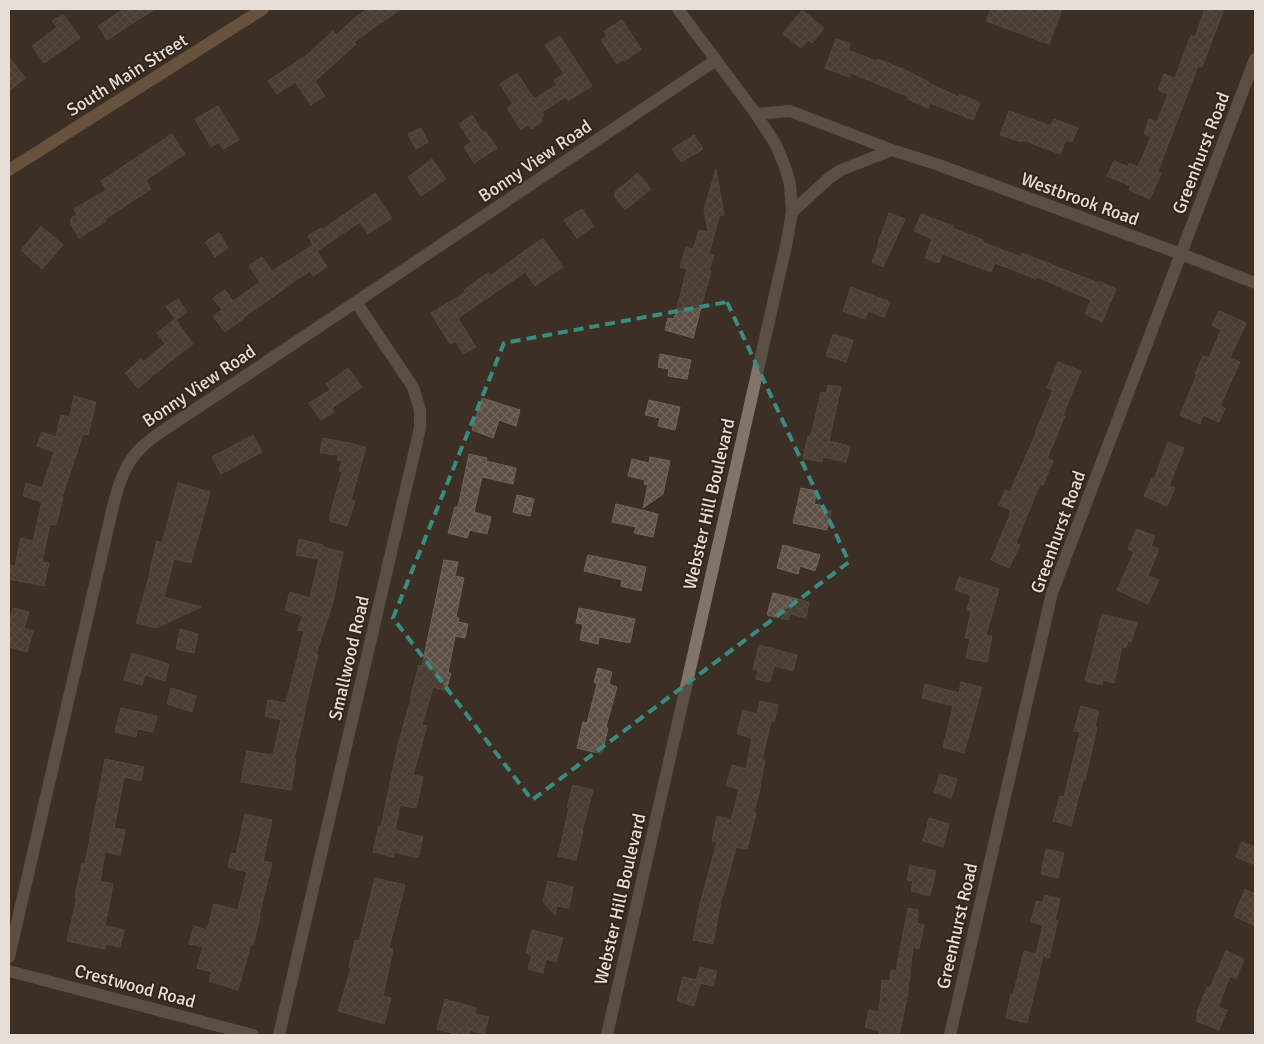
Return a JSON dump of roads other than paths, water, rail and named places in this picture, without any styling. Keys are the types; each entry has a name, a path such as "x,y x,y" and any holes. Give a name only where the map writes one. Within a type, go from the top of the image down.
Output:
{"main road":[{"name":"South Main Street","path":"9,170 263,9"}],"street":[{"name":"Webster Hill Boulevard","path":"607,1035 792,212 790,184 776,145 756,114 678,9"},
{"name":"Greenhurst Road","path":"950,1035 1052,593 1255,58"},
{"name":"Bonny View Road","path":"9,957 114,502 123,474 137,451 178,420 716,60"},
{"name":"Westbrook Road","path":"756,114 790,111 892,150 936,164 1181,254 1255,283"},
{"path":"792,212 828,179 841,170 892,150"},
{"name":"Smallwood Road","path":"279,1035 420,428 420,410 413,387 356,302"},
{"name":"Crestwood Road","path":"9,971 253,1035"}]}
